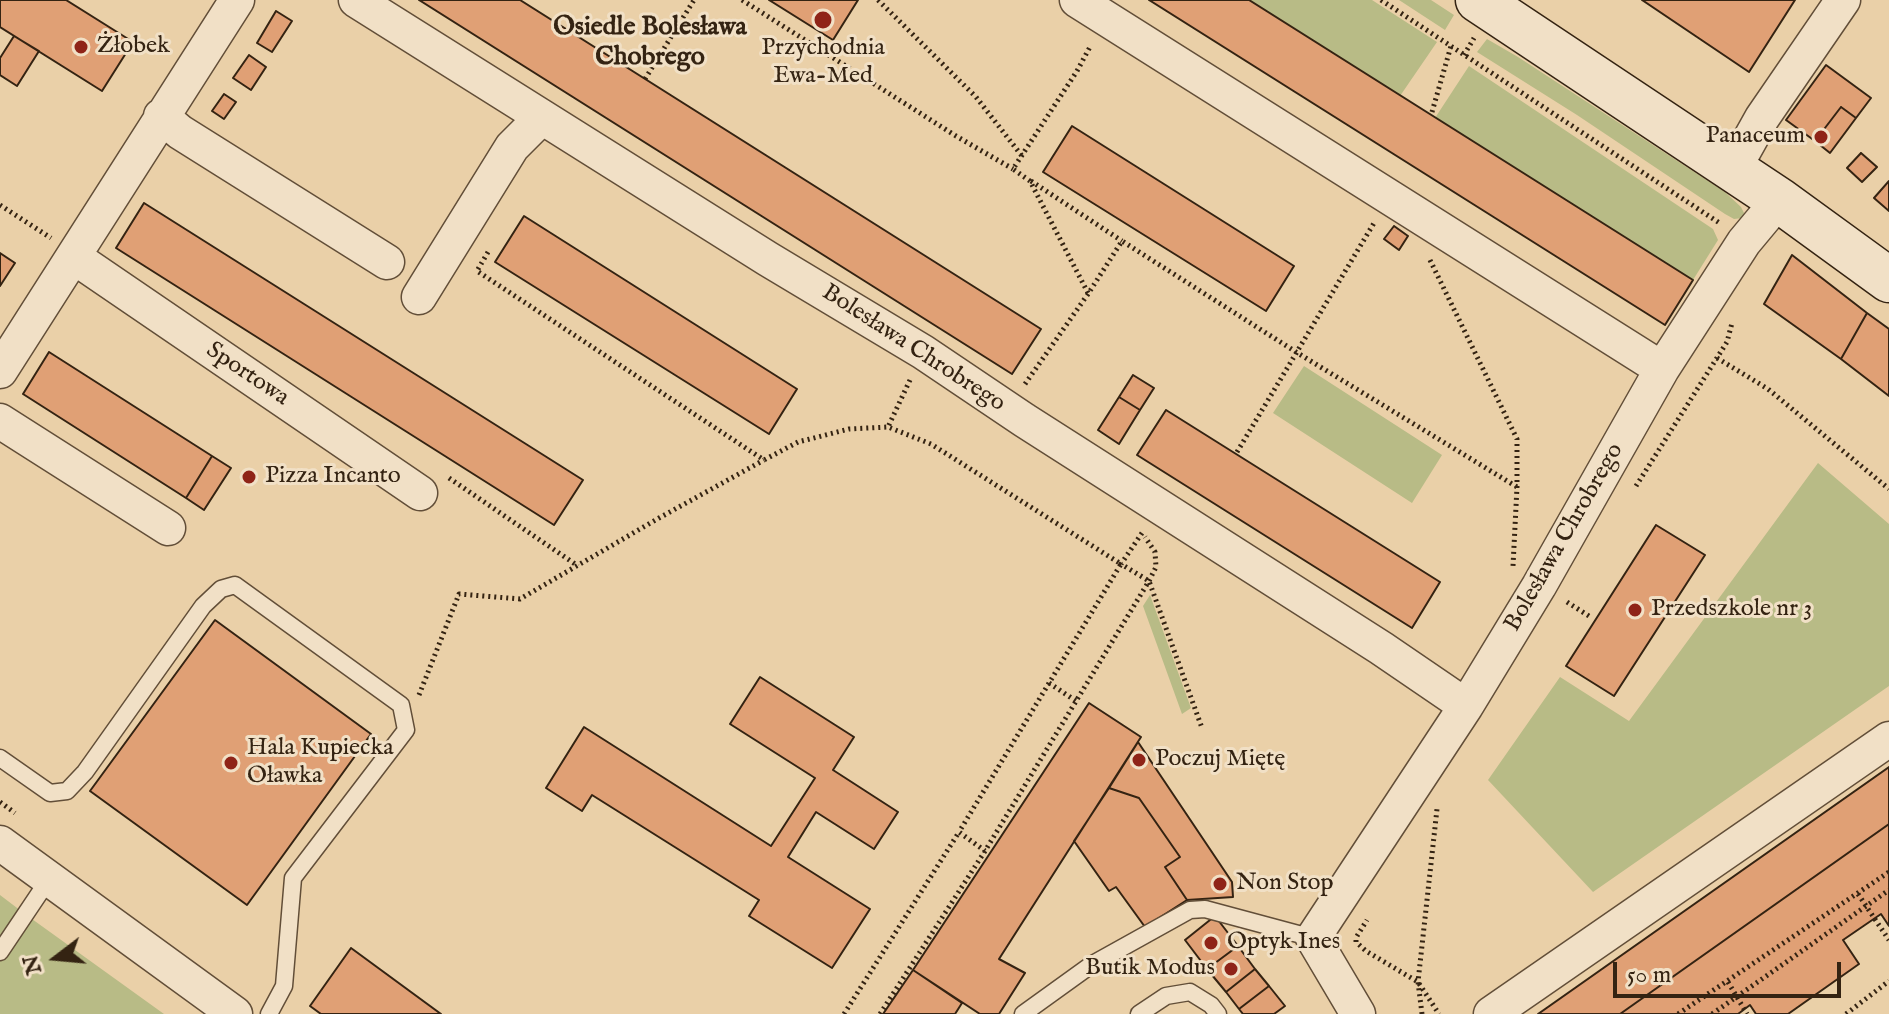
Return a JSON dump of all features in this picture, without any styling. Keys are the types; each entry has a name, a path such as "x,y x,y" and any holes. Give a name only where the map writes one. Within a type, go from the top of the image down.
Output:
{"main road":[{"path":"1478,0 1779,200 1889,280"}],"street":[{"path":"0,369 65,249 161,116 237,0"},
{"name":"Bolesława Chrobrego","path":"356,0 768,259 923,352 1466,706"},
{"path":"1077,0 1440,229 1670,355"},
{"path":"1733,170 1762,118 1843,0"},
{"path":"161,116 180,132 387,262"},
{"path":"419,297 512,147 541,118"},
{"name":"Bolesława Chrobrego","path":"1313,938 1466,706 1539,586 1670,355 1744,242 1779,200"},
{"name":"Sportowa","path":"65,249 420,493"},
{"path":"0,421 168,528"},
{"path":"1491,1014 1889,739"},
{"path":"0,843 235,1014"},
{"path":"1313,938 1358,1014"}],"lane":[{"path":"0,758 50,793 67,791 85,772 203,606 221,589 235,585 401,705 406,730 293,878 284,986 269,1014"},
{"path":"0,952 49,879"},
{"path":"1023,1014 1091,965 1190,910 1205,909 1313,938"},
{"path":"1139,1014 1166,996 1190,992 1211,1005 1218,1014"}],"path":[{"path":"645,79 694,0"},
{"path":"742,0 917,112 1013,169 1296,352 1517,487"},
{"path":"878,0 976,97 1022,156"},
{"path":"1381,0 1729,229"},
{"path":"1013,169 1077,71 1106,18"},
{"path":"1432,112 1451,46"},
{"path":"1030,181 1088,294"},
{"path":"1237,452 1389,197"},
{"path":"0,205 65,249"},
{"path":"1440,229 1426,253 1517,439 1513,569 1522,574"},
{"path":"1025,385 1122,241"},
{"path":"492,245 477,271 764,460"},
{"path":"888,427 923,352"},
{"path":"1670,355 1709,353 1768,389 1889,489"},
{"path":"406,730 459,594 520,599 798,442 849,429 888,427 931,444 1149,581 1202,728"},
{"path":"844,1014 1142,532"},
{"path":"880,1014 985,851 1149,581 1156,567 1155,552"},
{"path":"1049,683 1076,701"},
{"path":"1422,1014 1418,982 1438,800"},
{"path":"959,832 985,851"},
{"path":"1678,1014 1889,872"},
{"path":"1712,1014 1889,890"},
{"path":"1858,894 1889,940"},
{"path":"1357,936 1356,942 1366,951 1418,982 1439,1014"},
{"path":"1846,1014 1889,981"},
{"path":"1728,982 1747,1014"}],"green space":[{"path":"1249,0 1372,0 1437,42 1400,96"},
{"path":"1399,0 1431,0 1454,15 1445,30"},
{"path":"1487,39 1725,192 1741,207 1743,218 1734,219 1725,214 1477,52"},
{"path":"1469,66 1713,229 1718,240 1693,280 1435,118"},
{"path":"1304,366 1442,455 1412,503 1273,413"},
{"path":"1818,463 1889,524 1889,686 1593,892 1488,780 1560,677 1629,721"},
{"path":"1150,595 1191,708 1182,714 1143,606"},
{"path":"0,895 25,914 164,1014 0,1014"}],"building":[{"name":"Żłobek","path":"0,0 66,0 133,42 102,91 0,27"},
{"path":"419,0 520,0 1041,329 1012,374"},
{"name":"Przychodnia Ewa-Med","path":"769,0 858,0 833,40"},
{"path":"1149,0 1249,0 1693,280 1665,325"},
{"path":"1642,0 1795,0 1749,72"},
{"path":"276,11 292,21 272,52 257,43"},
{"path":"14,36 39,51 17,86 0,75 0,58"},
{"path":"249,55 266,67 251,90 233,78"},
{"path":"1826,65 1871,98 1856,118 1841,107 1815,141 1786,120"},
{"path":"224,94 236,102 224,119 212,111"},
{"path":"1841,107 1856,118 1830,153 1815,141"},
{"path":"1072,126 1294,266 1266,311 1043,172"},
{"path":"1861,153 1877,167 1862,182 1847,168"},
{"path":"1889,181 1889,211 1874,198"},
{"path":"144,203 583,480 554,525 116,248"},
{"path":"524,216 797,389 769,434 495,262"},
{"path":"1394,226 1408,236 1399,250 1384,239"},
{"path":"0,253 15,263 0,286"},
{"path":"1792,255 1867,313 1841,359 1764,304"},
{"path":"1867,313 1889,329 1889,396 1841,359"},
{"path":"49,352 212,456 186,498 23,394"},
{"path":"1133,375 1154,388 1140,410 1119,397"},
{"path":"1119,397 1140,410 1119,444 1098,430"},
{"path":"1166,410 1440,582 1412,628 1137,455"},
{"path":"212,456 231,468 204,510 186,498"},
{"name":"Przedszkole nr 3","path":"1656,525 1705,555 1614,696 1566,666"},
{"name":"Hala Kupiecka Oławka","path":"215,620 371,734 247,905 90,791"},
{"path":"760,677 854,737 833,770 898,812 874,849 816,812 788,857 870,909 832,968 749,916 759,900 592,795 582,811 546,788 584,727 771,846 815,778 730,724"},
{"path":"1089,703 1141,737 999,959 1025,973 999,1014 980,1014 913,970"},
{"path":"1138,742 1232,882 1233,897 1187,900 1165,867 1180,857 1139,798 1109,788"},
{"path":"1889,767 1889,824 1620,1014 1538,1014"},
{"path":"1109,788 1139,798 1180,857 1165,867 1187,900 1145,927 1116,887 1109,891 1074,841"},
{"path":"1889,824 1889,926 1881,914 1843,940 1859,964 1788,1014 1756,1014 1750,1005 1738,1014 1620,1014"},
{"name":"Optyk Ines","path":"1215,916 1238,946 1207,969 1185,940"},
{"name":"Butik Modus","path":"1238,946 1255,969 1226,992 1207,969"},
{"path":"351,948 441,1014 321,1014 310,1006"},
{"path":"1255,969 1269,986 1239,1009 1226,992"},
{"path":"913,970 962,1003 955,1014 883,1014"},
{"path":"1269,986 1285,1006 1274,1014 1243,1014 1239,1009"}],"place":[{"name":"Przychodnia Ewa-Med","path":"823,20"},
{"name":"Żłobek","path":"81,47"},
{"name":"Panaceum","path":"1821,137"},
{"name":"Pizza Incanto","path":"249,477"},
{"name":"Przedszkole nr 3","path":"1635,610"},
{"name":"Poczuj Miętę","path":"1139,760"},
{"name":"Hala Kupiecka Oławka","path":"231,763"},
{"name":"Non Stop","path":"1220,884"},
{"name":"Optyk Ines","path":"1211,943"},
{"name":"Butik Modus","path":"1231,969"}],"district":[{"name":"Osiedle Bolesława Chobrego","path":"650,44"}]}
